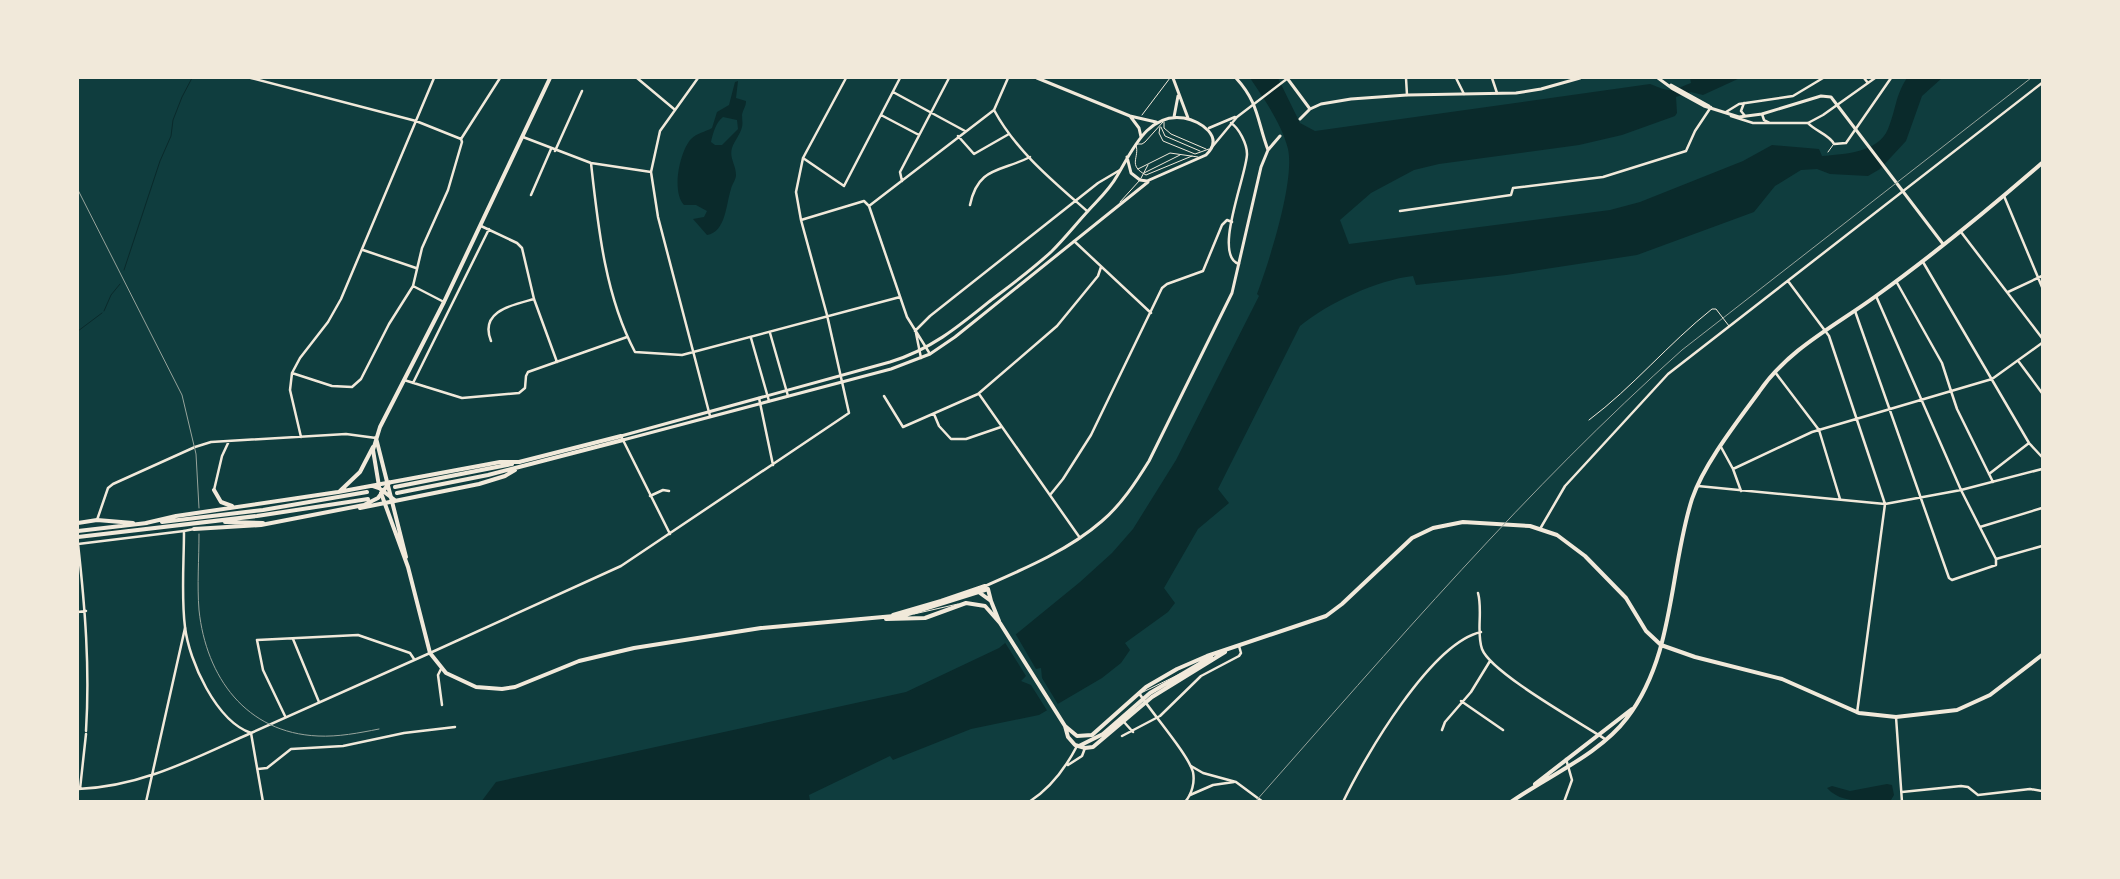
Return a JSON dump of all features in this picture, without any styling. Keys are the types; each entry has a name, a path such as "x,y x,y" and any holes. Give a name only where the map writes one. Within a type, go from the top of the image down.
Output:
{"main road":[{"path":"338,492 360,472 373,447 404,380 481,226 550,78"},
{"path":"1037,78 1130,116 1157,122"},
{"path":"1171,78 1189,119"},
{"path":"1236,78 1251,96 1259,116 1268,150"},
{"path":"1287,78 1310,109"},
{"path":"1300,119 1310,109 1351,99 1407,95 1497,95 1541,90 1580,78"},
{"path":"1658,78 1695,100 1731,116 1746,117 1762,114 1821,96 1831,97 1943,244"},
{"path":"1174,117 1178,96"},
{"path":"1130,116 1138,128 1141,137"},
{"path":"397,493 521,464 843,382 930,354 955,337 1151,180 1201,158 1210,149 1212,136 1208,128 1189,119 1174,117 1157,122 1136,143 1116,178 1045,257 954,330 926,348 841,376 622,438"},
{"path":"876,619 908,614 980,593 998,581 1080,538 1103,520 1122,500 1149,461 1232,293 1256,186 1268,150 1280,136"},
{"path":"1127,157 1130,174 1140,180 1151,180"},
{"path":"1511,802 1605,739 1628,717 1650,680 1661,645 1688,514 1698,486 1721,447 1774,371 1793,354 1896,281 2004,196 2042,163"},
{"path":"376,438 430,653 441,669 470,686 502,689 526,684 579,661 634,648 760,628 870,619 915,620 961,604 981,604"},
{"path":"373,447 379,486 407,564"},
{"path":"78,523 97,520 144,524 176,516 368,486 379,486 392,481 500,462 521,464"},
{"path":"395,488 521,464"},
{"path":"345,509 479,484 505,476 521,464"},
{"path":"194,529 275,523 364,505 375,500 382,493 387,483"},
{"path":"214,490 221,502 236,507"},
{"path":"78,530 263,510 367,492"},
{"path":"382,493 393,500"},
{"path":"78,536 215,522 368,499"},
{"path":"215,522 275,523"},
{"path":"986,588 1000,623 1060,719 1077,736 1092,736 1139,693 1156,680 1177,669 1220,652 1326,616 1342,604 1403,544 1423,532 1448,524 1508,525 1540,529 1564,539 1585,556 1626,598 1646,631 1661,645 1695,657 1782,679 1857,712 1896,717 1940,713 1971,705 1997,690 2042,655"},
{"path":"876,619 986,588"},
{"path":"970,591 980,593 991,601"},
{"path":"980,593 978,599 981,604 1000,623"},
{"path":"1065,726 1068,737 1077,746 1084,747 1099,744 1144,700 1234,648"},
{"path":"1084,747 1144,700 1220,652"},
{"path":"1531,788 1632,709"}],"street":[{"path":"251,78 416,121 461,138"},
{"path":"301,437 290,390 292,373 335,311 363,250 400,155 434,78"},
{"path":"292,373 332,386 352,387 364,372 389,324 413,286 422,248 448,190 462,142 461,138 500,78"},
{"path":"637,78 674,109"},
{"path":"698,78 660,131 651,172 658,217 710,416"},
{"path":"194,529 78,544 86,611 89,682 86,733 79,789 111,786 150,776 251,733 285,716 617,568 774,465 849,413 827,315 801,220 796,192 803,158 846,78"},
{"path":"803,158 844,186 900,78"},
{"path":"902,181 900,172 949,78"},
{"path":"869,206 994,110 1008,78"},
{"path":"1210,149 1237,117 1287,78"},
{"path":"1406,78 1407,95"},
{"path":"1456,78 1465,95"},
{"path":"1492,78 1497,95"},
{"path":"1723,112 1730,112 1744,103 1794,96 1823,78"},
{"path":"1864,78 1868,83"},
{"path":"1731,116 1753,123 1808,123 1824,115 1875,78"},
{"path":"1808,123 1815,131 1832,140 1834,144 1846,143 1891,78"},
{"path":"1540,529 1565,486 1668,374 2042,83"},
{"path":"555,151 582,91"},
{"path":"893,92 965,131"},
{"path":"1744,103 1741,111 1746,117"},
{"path":"1400,210 1512,195 1513,188 1582,180 1632,170 1686,151 1695,130 1711,107"},
{"path":"994,110 1009,134 1074,202 1087,212"},
{"path":"1762,114 1764,120 1771,124"},
{"path":"881,115 919,135"},
{"path":"1137,118 1142,115"},
{"path":"1208,128 1237,117"},
{"path":"1231,123 1244,143 1247,155 1232,222 1228,253 1234,262 1239,264"},
{"path":"958,136 974,154 1009,134"},
{"path":"522,137 591,163 651,172"},
{"path":"531,196 551,149"},
{"path":"970,205 976,188 986,174 1030,157"},
{"path":"591,163 599,229 611,284 627,337 635,352 670,356 693,352 900,297"},
{"path":"915,331 937,310 1098,183 1121,169"},
{"path":"2004,196 2037,279 2042,287"},
{"path":"801,220 864,201 869,206 900,297 915,331 930,354"},
{"path":"1050,495 1064,480 1091,435 1164,286 1203,271 1222,225 1227,220 1232,222"},
{"path":"481,226 517,243 522,248 534,299 557,362"},
{"path":"413,383 489,229"},
{"path":"1960,230 2042,338"},
{"path":"1074,241 1151,313"},
{"path":"363,250 416,268"},
{"path":"1922,260 2030,443 2042,457"},
{"path":"884,396 903,427 978,394 1057,326 1098,276 1100,267"},
{"path":"2008,292 2042,276"},
{"path":"1896,281 1942,363 1957,408 1992,482"},
{"path":"1788,282 1826,331 1885,504 1857,712"},
{"path":"413,286 444,302"},
{"path":"1855,311 1951,579 1996,565 1996,560 1961,490 1876,296"},
{"path":"491,341 488,334 492,316 500,309 534,299"},
{"path":"915,331 918,352 921,358"},
{"path":"770,333 788,396"},
{"path":"404,380 462,398 519,393 525,388 528,372 627,337"},
{"path":"751,338 769,401"},
{"path":"1733,469 1819,430 1992,379 2019,362 2042,343"},
{"path":"2019,362 2042,393"},
{"path":"1774,371 1819,430 1840,499"},
{"path":"978,394 1080,538"},
{"path":"759,398 774,465"},
{"path":"934,414 939,426 951,439 966,439 1002,427"},
{"path":"97,520 108,488 113,484 201,445 229,441 346,434 376,438"},
{"path":"622,438 670,534"},
{"path":"214,490 222,453 229,441"},
{"path":"1989,474 2030,443"},
{"path":"1721,447 1733,469 1741,490"},
{"path":"1698,486 1885,504 1961,490 2042,469"},
{"path":"650,496 664,490 669,490"},
{"path":"1980,526 2042,508"},
{"path":"146,802 150,776 185,627 184,531"},
{"path":"1996,560 2042,546"},
{"path":"1478,593 1482,606 1481,647 1490,661 1517,682 1605,739"},
{"path":"78,612 86,611"},
{"path":"185,627 195,663 212,696 241,729 251,733"},
{"path":"1343,802 1364,760 1411,692 1429,670 1457,644 1468,635 1481,632"},
{"path":"285,716 263,670 257,640 358,634 410,653 414,659"},
{"path":"293,638 318,702"},
{"path":"1122,736 1133,732 1156,718 1201,676 1241,654 1239,646"},
{"path":"1442,730 1461,701 1471,692 1490,661"},
{"path":"441,669 438,675 442,705"},
{"path":"1139,693 1191,766 1193,774 1190,795 1185,802"},
{"path":"1461,701 1502,730"},
{"path":"1896,717 1902,802"},
{"path":"1123,721 1133,732"},
{"path":"258,769 267,768 291,749 343,746 404,733 455,727"},
{"path":"251,733 263,802"},
{"path":"1029,802 1050,785 1067,766 1082,756 1084,747 1077,736"},
{"path":"1067,766 1077,746"},
{"path":"1564,802 1572,780 1566,759"},
{"path":"1191,766 1202,773 1236,782 1247,788 1263,802"},
{"path":"1190,795 1213,785 1236,782"},
{"path":"1902,792 1961,786 1968,788 1978,795 2030,789 2042,790"}],"lane":[{"path":"1142,115 1171,78"},
{"path":"1165,119 1142,144 1136,143 1138,150 1134,160 1138,169 1149,175 1172,162 1192,156"},
{"path":"1165,119 1164,128 1171,134 1210,149"},
{"path":"1160,126 1158,133 1161,140 1195,154 1210,149"},
{"path":"1160,126 1165,136 1201,151"},
{"path":"1828,152 1834,144"},
{"path":"1138,169 1170,153 1201,158"},
{"path":"1143,173 1182,154"},
{"path":"1114,209 1140,180 1148,165"},
{"path":"1589,420 1607,406 1695,322 1712,309 1717,310 1729,326"},
{"path":"908,614 919,614 955,603 961,604"},
{"path":"1139,693 1149,691 1198,665"}],"water":[{"path":"1250,78 1278,78 1300,123 1315,131 1650,84 1670,90 1691,83 1690,78 1740,78 1703,95 1691,92 1676,97 1677,113 1675,116 1622,135 1579,145 1439,164 1414,170 1371,193 1340,220 1349,244 1610,210 1640,202 1743,161 1772,145 1819,149 1822,156 1860,151 1869,148 1883,137 1891,122 1900,91 1907,78 1942,78 1922,96 1906,141 1880,169 1868,176 1830,174 1817,169 1801,170 1775,186 1754,212 1637,255 1506,275 1416,285 1413,276 1399,278 1354,294 1311,317 1300,326 1218,489 1229,503 1198,529 1164,588 1175,603 1168,612 1125,643 1130,650 1121,663 1102,678 1039,715 971,729 893,760 890,756 809,795 810,800 808,801 481,802 496,782 906,692 999,648 1080,582 1112,553 1133,529 1176,460 1259,296 1257,294 1280,222 1288,181 1289,163 1288,149 1282,130"},
{"path":"738,81 736,98 746,101 742,115 742,127 731,152 736,177 722,223 713,233 707,235 693,219 704,217 707,211 696,205 684,205 678,190 678,171 683,152 691,139 712,128 717,112 729,105 735,82","holes":["723,117 737,120 738,129 722,145 715,145 711,142 714,131"]},
{"path":"1887,784 1892,785 1894,795 1891,800 1848,800 1827,788 1832,786 1850,791"}],"pier":[{"path":"1015,633 1036,669 1041,668 1042,678 1059,706 1048,712 1031,685 1021,681 1026,676 1004,641"}],"waterway":[{"path":"124,270 160,161 171,136 173,120 192,78"},
{"path":"104,311 111,295 120,284"},
{"path":"78,331 102,313"}],"railway":[{"path":"1255,802 1409,627 1515,513 1625,403 1682,350 2031,78"},
{"path":"78,190 182,395 196,454 199,508"},
{"path":"199,534 198,601 203,635 210,658 221,679 234,697 251,712 270,724 293,732 333,736 379,729"}]}
